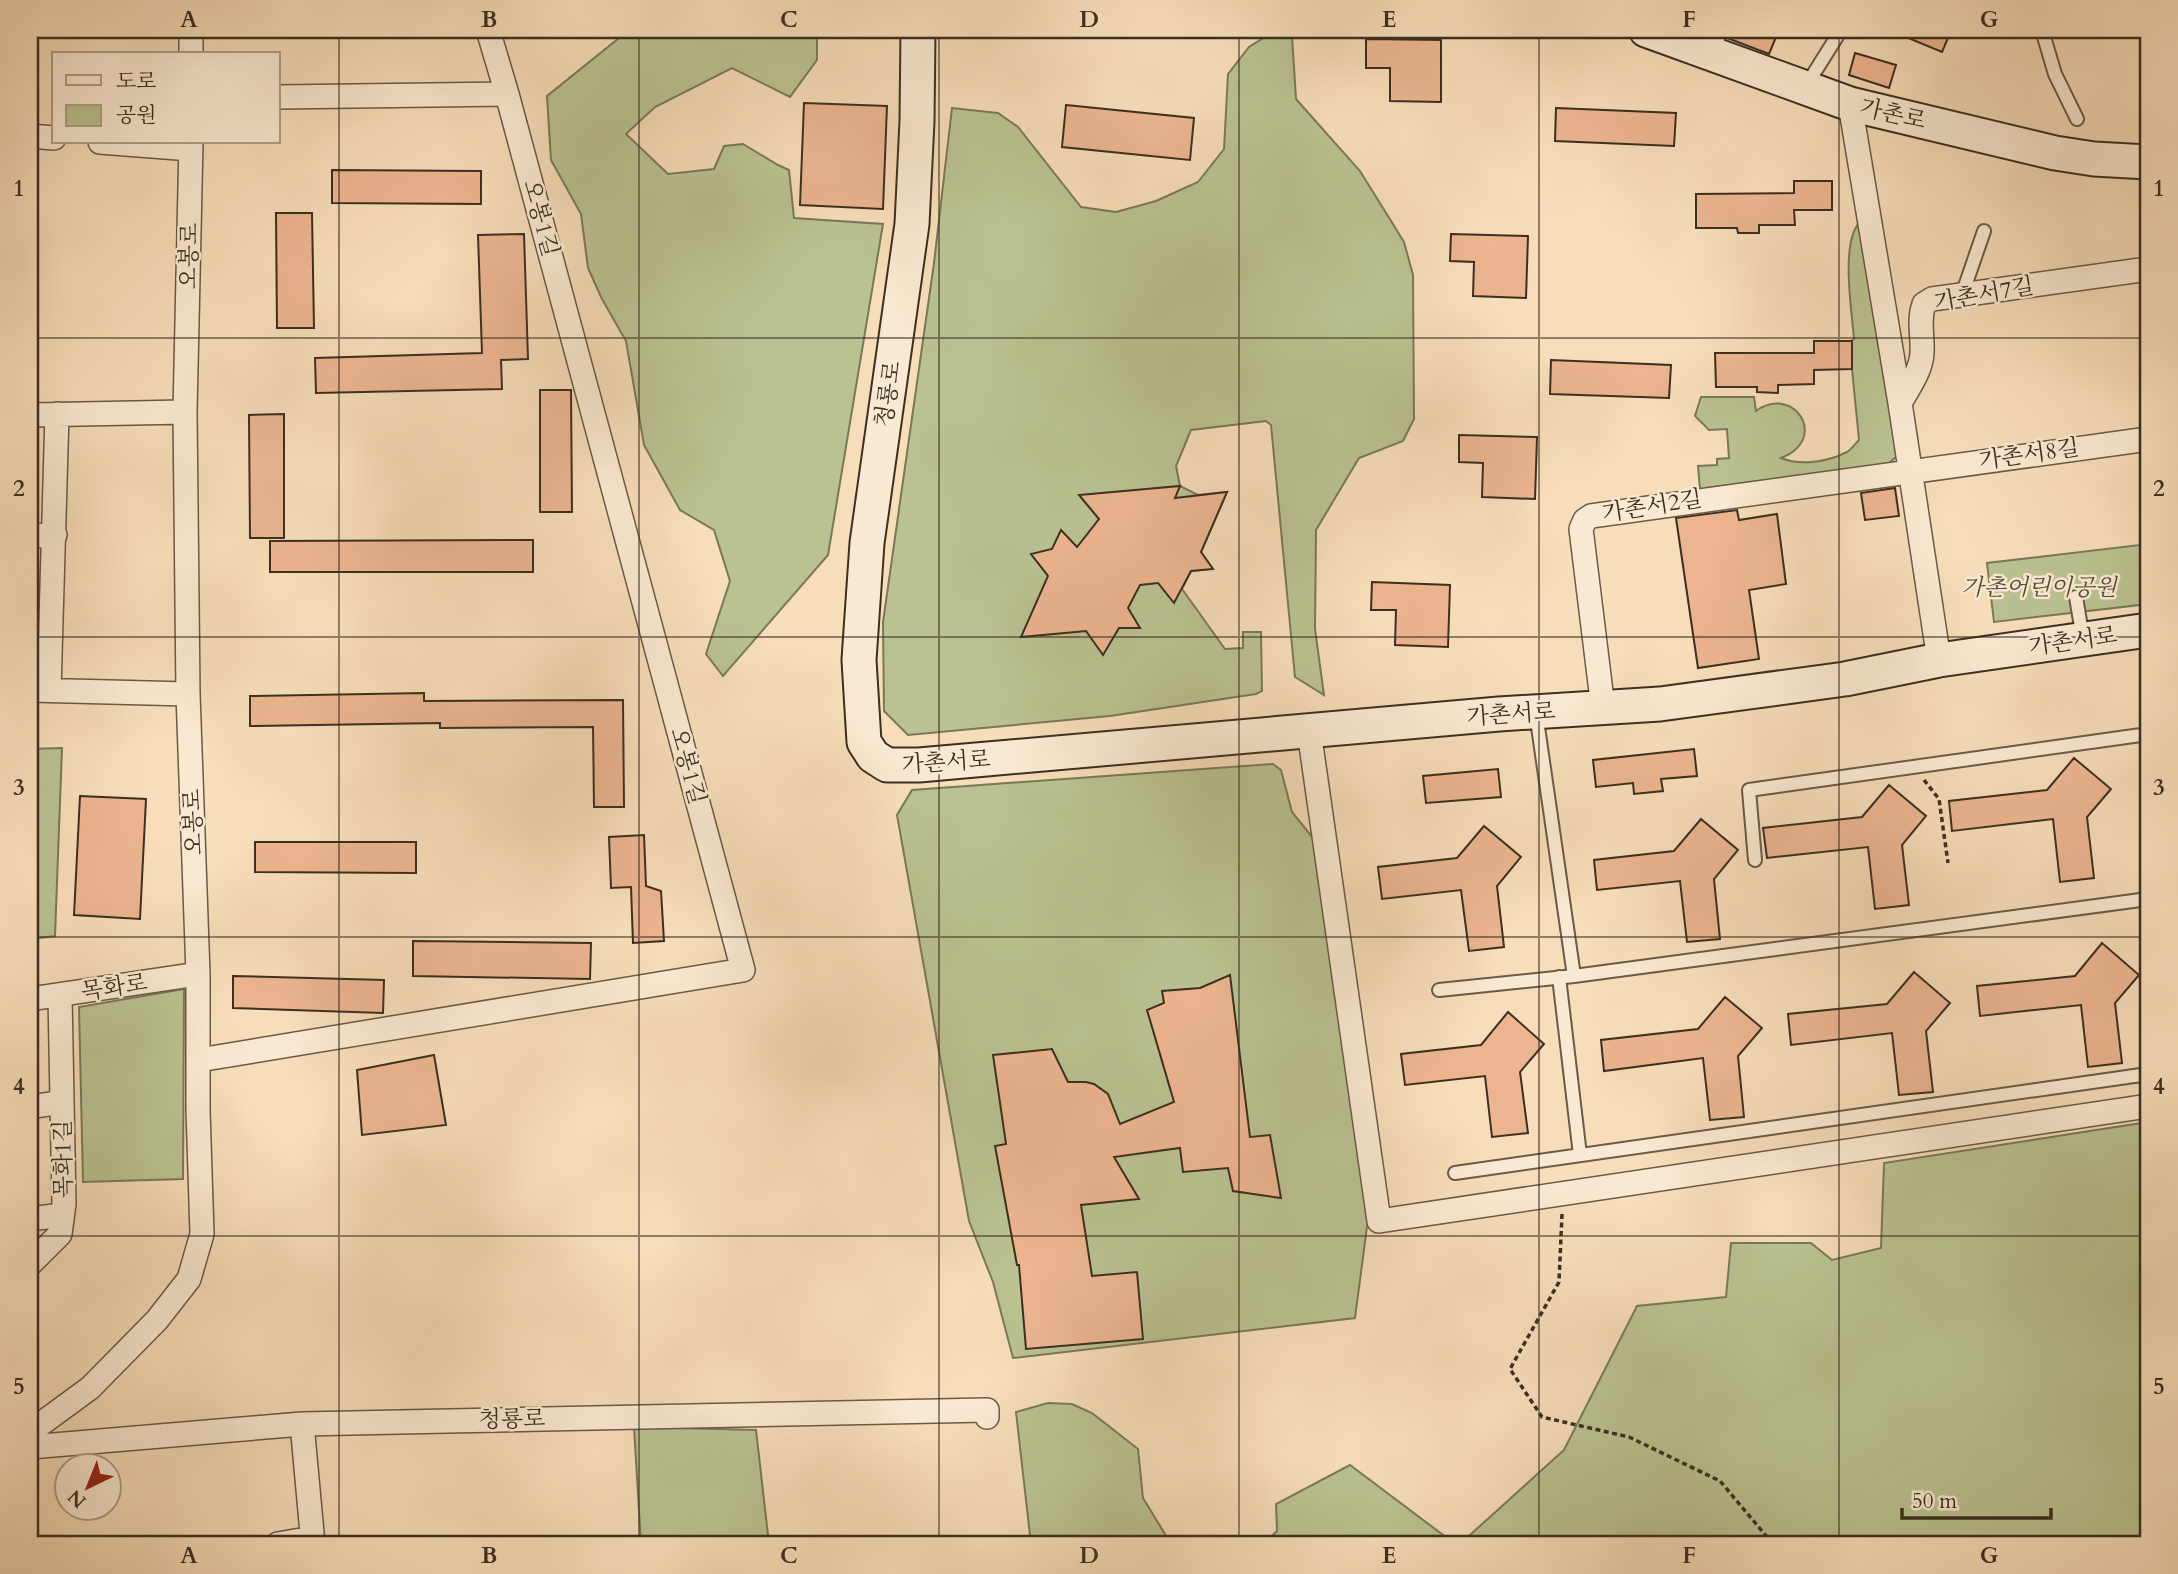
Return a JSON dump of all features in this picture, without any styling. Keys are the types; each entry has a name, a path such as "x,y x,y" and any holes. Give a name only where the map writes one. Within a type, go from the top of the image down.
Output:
{"street":[{"path":"191,30 191,52"},
{"name":"오봉1길","path":"199,1060 743,970 488,30"},
{"name":"청룡로","path":"873,756 864,742 859,660 867,542 912,224 918,121 918,30"},
{"name":"가촌로","path":"1646,30 1717,43 1804,89 1850,104 2055,153 2094,159 2148,162"},
{"path":"280,97 507,94"},
{"path":"1850,104 1900,403 1939,660"},
{"path":"30,136 52,138"},
{"path":"161,144 191,145"},
{"name":"오봉로","path":"30,1432 90,1388 157,1320 189,1279 202,1234 198,974 188,694 185,412 191,145"},
{"name":"가촌서7길","path":"1900,403 1918,372 1921,362 1920,315 1924,304 1932,299 2148,269"},
{"path":"30,415 185,412"},
{"path":"57,414 55,535 39,690 188,694"},
{"name":"가촌서8길","path":"1910,470 2148,439"},
{"name":"가촌서2길","path":"1603,708 1581,529 1585,520 1598,513 1910,470"},
{"path":"30,536 55,535"},
{"name":"가촌서로","path":"873,756 887,765 919,765 1535,712 1660,704 1845,679 1939,660 2148,630"},
{"path":"1309,731 1379,1222 2148,1106"},
{"name":"목화로","path":"30,999 198,974"},
{"name":"목화1길","path":"30,1264 60,1234 64,1204 60,996"},
{"name":"목화1길","path":"30,1107 62,1102"},
{"name":"목화1길","path":"30,1219 62,1215"},
{"name":"청룡로","path":"30,1447 302,1424 987,1410 987,1418"},
{"path":"278,1544 312,1541 302,1424"}],"lane":[{"path":"1804,89 1841,30"},
{"path":"2042,30 2055,74 2077,119"},
{"path":"1962,295 1984,231"},
{"path":"2076,597 2083,639"},
{"path":"1535,712 1574,976"},
{"path":"1755,860 1749,790 2148,734"},
{"path":"1439,990 1559,978 2148,899"},
{"path":"1559,978 1580,1155"},
{"path":"1455,1173 2148,1074"}],"path":[{"path":"1914,767 1939,799 1948,863"},
{"path":"1563,1194 1559,1282 1510,1369 1542,1417 1629,1437 1720,1481 1773,1544"}],"green space":[{"path":"629,30 817,30 817,60 790,97 732,68 655,107 626,134 668,174 714,169 724,146 743,144 789,170 794,218 883,224 828,555 723,676 706,654 730,581 714,530 680,510 644,445 626,341 588,268 581,214 551,160 547,96"},
{"path":"1292,36 1296,99 1360,171 1404,242 1413,275 1414,419 1403,441 1359,458 1316,530 1315,629 1324,695 1295,677 1271,425 1266,421 1191,430 1176,466 1180,486 1198,495 1227,492 1201,552 1213,569 1191,571 1182,589 1225,649 1243,648 1243,632 1261,632 1262,691 1110,716 908,735 884,711 883,622 934,263 952,108 998,113 1018,127 1081,207 1116,212 1156,201 1198,182 1224,149 1228,74 1249,47 1265,37"},
{"path":"1860,222 1898,449 1896,457 1889,463 1880,465 1700,489 1698,466 1717,465 1717,459 1729,458 1727,429 1709,430 1695,416 1701,397 1754,397 1756,411 1768,405 1779,404 1790,406 1798,412 1805,430 1802,440 1795,450 1781,458 1814,462 1847,452 1859,440 1852,369 1851,341 1854,339 1849,261 1850,245"},
{"name":"가촌어린이공원","path":"2148,544 2148,604 1994,622 1987,563"},
{"path":"62,748 55,936 30,939 30,749"},
{"path":"1273,764 1281,770 1292,812 1317,843 1368,1219 1355,1318 1013,1358 993,1282 969,1221 897,815 912,790"},
{"path":"184,989 183,1179 83,1182 79,1007"},
{"path":"2148,1122 2148,1544 1460,1544 1564,1450 1637,1306 1726,1297 1731,1243 1811,1243 1832,1260 1881,1248 1884,1163"},
{"path":"1048,1403 1072,1404 1092,1413 1138,1449 1143,1498 1171,1544 1031,1544 1016,1412"},
{"path":"634,1427 756,1430 769,1544 641,1544"},
{"path":"1350,1465 1455,1544 1263,1544 1277,1531 1276,1504"}],"building":[{"path":"1729,30 1779,30 1769,54 1727,38"},
{"path":"1889,30 1927,30 1948,38 1942,52"},
{"path":"1366,39 1441,40 1441,102 1390,101 1390,68 1366,68"},
{"path":"1855,53 1896,65 1889,88 1849,75"},
{"path":"804,103 887,106 883,209 800,205"},
{"path":"1066,105 1194,118 1190,160 1062,147"},
{"path":"1556,108 1676,113 1674,146 1555,141"},
{"path":"332,170 481,171 481,204 332,203"},
{"path":"1794,181 1832,181 1832,210 1794,210 1795,225 1759,225 1759,233 1738,233 1737,228 1696,228 1696,194 1794,193"},
{"path":"276,213 312,213 314,328 277,328"},
{"path":"524,234 528,359 501,360 502,389 316,393 315,358 482,353 478,235"},
{"path":"1451,234 1528,236 1526,298 1473,296 1474,262 1450,261"},
{"path":"1814,341 1852,341 1852,369 1814,370 1814,384 1778,385 1778,393 1757,392 1757,387 1716,387 1715,353 1814,353"},
{"path":"1551,360 1671,365 1669,398 1550,394"},
{"path":"540,390 571,390 572,512 540,512"},
{"path":"284,414 284,538 250,538 249,415"},
{"path":"1459,435 1537,437 1535,499 1482,497 1483,463 1459,462"},
{"path":"1180,486 1175,498 1227,492 1201,552 1213,569 1191,571 1174,603 1158,583 1140,585 1128,608 1140,628 1119,628 1103,655 1086,631 1021,637 1048,576 1031,554 1052,549 1061,530 1077,547 1099,519 1079,495"},
{"path":"1895,488 1899,516 1865,520 1861,493"},
{"path":"1737,510 1739,520 1777,514 1786,584 1749,590 1759,659 1698,668 1676,518"},
{"path":"533,540 533,572 270,572 270,541"},
{"path":"1372,582 1450,585 1448,647 1395,645 1396,610 1371,610"},
{"path":"424,693 424,701 623,700 624,807 594,807 593,727 440,728 440,723 250,726 250,696"},
{"path":"1694,749 1697,776 1661,779 1663,791 1634,794 1633,783 1596,787 1593,760"},
{"path":"2074,758 2111,789 2087,817 2094,878 2060,882 2053,819 1952,831 1949,801 2047,790"},
{"path":"1498,769 1501,797 1426,803 1423,776"},
{"path":"1889,785 1926,816 1902,845 1909,905 1875,909 1868,847 1767,858 1763,828 1862,817"},
{"path":"80,796 146,799 140,919 74,915"},
{"path":"1701,819 1738,850 1714,879 1720,939 1687,942 1680,881 1597,890 1594,860 1674,851"},
{"path":"1484,826 1521,857 1497,886 1504,947 1469,951 1461,890 1382,899 1378,867 1457,858"},
{"path":"644,835 646,886 661,891 664,941 633,943 631,887 611,888 609,837"},
{"path":"255,842 416,842 416,873 255,872"},
{"path":"413,941 591,943 590,979 413,976"},
{"path":"2102,943 2139,975 2115,1003 2122,1063 2088,1067 2081,1005 1980,1016 1977,986 2075,976"},
{"path":"1914,972 1950,1003 1926,1031 1933,1092 1899,1095 1892,1033 1791,1045 1788,1014 1887,1004"},
{"path":"1230,975 1250,1137 1270,1135 1281,1198 1233,1191 1228,1168 1183,1172 1180,1148 1114,1157 1139,1199 1081,1205 1092,1276 1137,1272 1143,1339 1026,1349 1019,1265 995,1146 1006,1144 993,1055 1052,1049 1068,1082 1094,1084 1108,1094 1120,1124 1174,1102 1147,1010 1164,1003 1162,991 1200,988"},
{"path":"233,976 384,980 383,1013 233,1008"},
{"path":"1725,997 1762,1028 1738,1056 1744,1117 1710,1120 1703,1058 1604,1071 1601,1040 1698,1029"},
{"path":"1508,1012 1544,1044 1520,1072 1528,1133 1492,1137 1485,1076 1405,1085 1401,1054 1481,1045"},
{"path":"434,1055 446,1125 362,1135 357,1070"}]}
